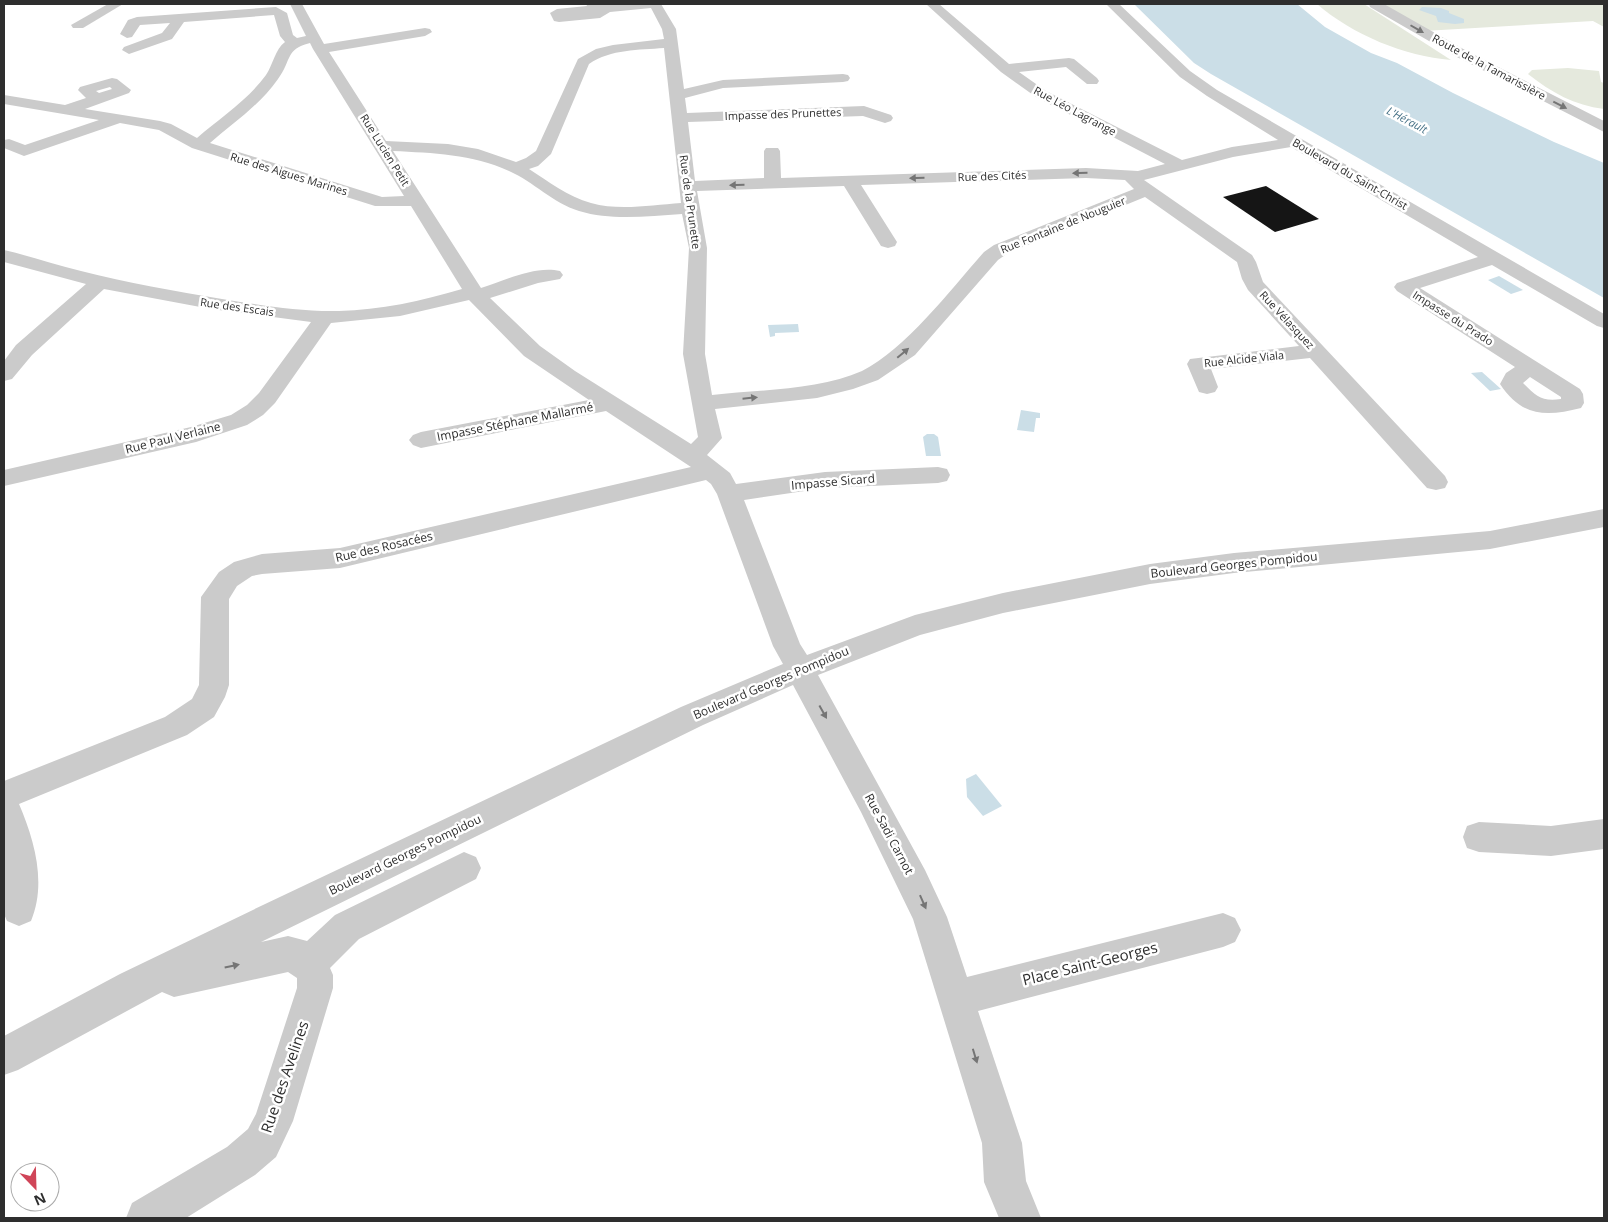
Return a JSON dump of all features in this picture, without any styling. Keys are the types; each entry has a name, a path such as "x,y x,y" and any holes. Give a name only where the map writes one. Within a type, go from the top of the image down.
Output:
{"street":[{"path":"78,25 117,4"},
{"name":"Rue Lucien Petit","path":"296,4 318,44 475,294 532,352 701,462"},
{"path":"599,7 653,4"},
{"name":"Rue de la Prunette","path":"653,4 669,29 687,186 698,248 694,346 702,403 710,438 701,462"},
{"name":"Rue Léo Lagrange","path":"932,4 1006,70 1041,94 1182,166"},
{"name":"Boulevard du Saint-Christ","path":"1112,4 1185,74 1229,103 1604,322"},
{"name":"Route de la Tamarissière","path":"1375,4 1460,53 1604,127"},
{"path":"127,34 133,23 137,21 276,11 280,13 287,36 294,43"},
{"path":"128,50 166,36 180,18"},
{"path":"198,145 265,88 279,68 286,48 294,43 318,44 425,32"},
{"path":"516,168 532,162 544,154 583,62 590,56 612,49 671,43"},
{"path":"1006,70 1069,62 1092,81"},
{"path":"677,95 723,84 842,78"},
{"name":"Rue des Aigues Marines","path":"4,99 119,118 165,128 198,145 380,202 417,201"},
{"path":"68,110 97,99"},
{"path":"4,108 20,103"},
{"name":"Impasse des Prunettes","path":"679,118 864,111 885,118"},
{"name":"Rue des Aigues Marines","path":"165,128 230,117"},
{"path":"8,144 24,151 119,118"},
{"name":"Rue des Cités","path":"687,186 1086,173 1128,176 1147,175 1252,148 1293,142"},
{"path":"383,146 460,150 516,168 563,198 584,207 603,211 634,212 690,208"},
{"path":"772,152 772,183"},
{"name":"Rue Vélasquez","path":"1128,176 1245,258 1249,264 1251,282 1436,482"},
{"path":"850,181 888,242"},
{"name":"Rue Fontaine de Nouguier","path":"702,403 817,391 870,375 907,350 991,256 1001,249 1147,190"},
{"name":"Rue des Escais","path":"4,256 99,283 239,308 325,317 415,307 475,294"},
{"name":"Impasse du Prado","path":"1494,258 1404,287 1531,367"},
{"path":"475,294 536,277 554,275"},
{"path":"4,374 24,350 99,283"},
{"name":"Rue Paul Verlaine","path":"4,478 196,434 239,420 255,410 267,398 325,317"},
{"name":"Rue Alcide Viala","path":"1207,387 1198,364 1315,351"},
{"name":"Impasse Stéphane Mallarmé","path":"420,440 609,403"},
{"name":"Rue Sadi Carnot","path":"701,462 721,479 729,494 787,646 914,881 930,917 1002,1143 1005,1182 1020,1218"},
{"name":"Rue des Rosacées","path":"4,795 176,726 203,708 210,697 214,685 215,597 228,579 243,569 262,564 340,558 701,473 701,462"},
{"name":"Impasse Sicard","path":"729,494 825,480 938,475"},
{"name":"Boulevard Georges Pompidou","path":"4,1056 133,988 275,917 692,716 799,670 916,626 1003,603 1150,574 1234,562 1490,540 1604,518"},
{"path":"4,806 9,839 22,866 19,909"},
{"path":"1479,837 1551,841 1604,834"},
{"path":"133,988 288,954 301,957 309,964 347,927 464,868"},
{"name":"Place Saint-Georges","path":"957,998 1223,930"},
{"name":"Rue des Avelines","path":"147,1218 242,1161 262,1143 273,1121 315,988 314,975 309,964"}],"shaded area":[{"path":"1317,4 1364,4 1451,60 1415,54 1380,42 1347,25"},
{"path":"1379,4 1604,4 1604,27 1593,21 1424,31"},
{"path":"1568,68 1599,71 1601,82 1604,83 1604,109 1583,105 1564,97 1528,74 1532,70"}],"water":[{"name":"L'Hérault","path":"1134,4 1297,4 1325,27 1371,53 1397,63 1453,93 1554,142 1604,163 1604,298 1211,74 1194,63"},
{"path":"1422,7 1441,8 1449,11 1449,13 1464,19 1464,23 1438,22 1436,16 1419,10"},
{"path":"1499,276 1523,290 1511,294 1488,280"},
{"path":"798,324 799,332 775,333 775,336 770,337 768,325"},
{"path":"1482,372 1501,389 1490,391 1471,373"},
{"path":"1021,410 1040,413 1040,418 1036,418 1034,432 1017,430"},
{"path":"927,434 934,434 938,437 941,456 926,456 923,437"},
{"path":"976,774 1002,806 983,816 967,797 966,779"}],"building":[{"path":"1266,186 1319,219 1275,232 1223,197"}]}
